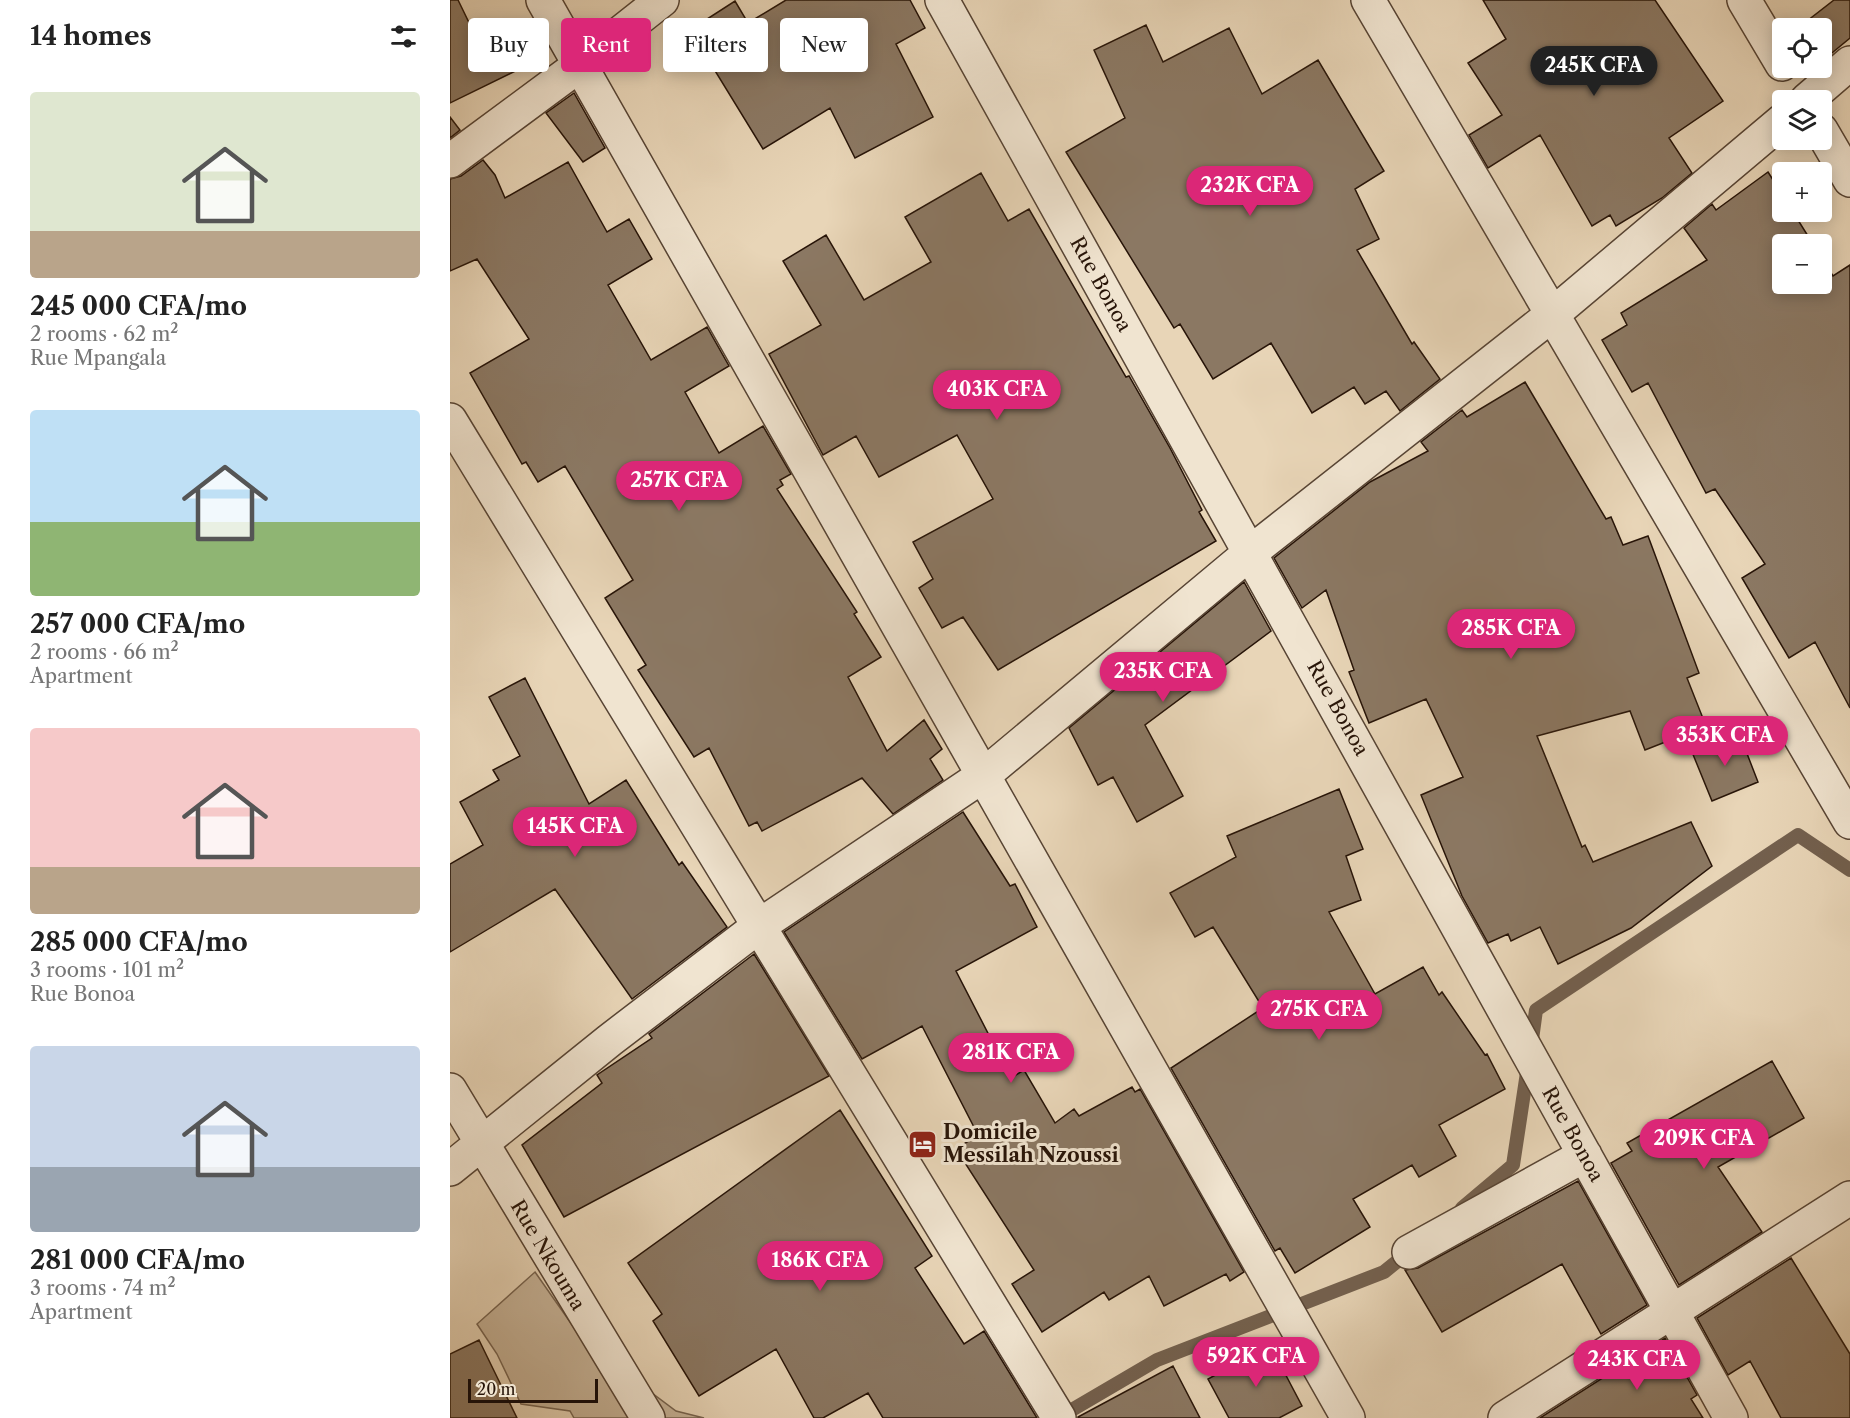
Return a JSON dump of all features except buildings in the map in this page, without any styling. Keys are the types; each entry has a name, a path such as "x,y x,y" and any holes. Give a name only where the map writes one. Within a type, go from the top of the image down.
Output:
{"street":[{"path":"543,0 561,30"},
{"path":"639,18 662,0"},
{"name":"Rue Bonoa","path":"942,0 1731,1418"},
{"path":"1368,0 1850,822"},
{"path":"1744,0 1772,47"},
{"path":"1817,90 1850,63"},
{"path":"450,161 570,72"},
{"path":"586,72 1348,1418"},
{"path":"450,1169 759,926 984,775 1251,552 1553,314 1772,130"},
{"path":"1832,149 1850,180"},
{"path":"450,420 1059,1418"},
{"name":"Rue Nkouma","path":"450,1090 480,1144 648,1418"},
{"path":"1409,1252 1585,1155"},
{"path":"1505,1418 1850,1198"}],"shaded area":[{"path":"535,1272 584,1342 676,1411 704,1418 574,1418 570,1411 521,1404 497,1354 477,1324"}],"waterway":[{"path":"1531,1047 1536,1010 1798,835 1850,870"},
{"path":"1462,1208 1513,1165 1528,1066"},
{"path":"1058,1418 1157,1360 1384,1272 1410,1251"}],"place":[{"name":"Domicile Messilah Nzoussi","path":"922,1144"}]}
